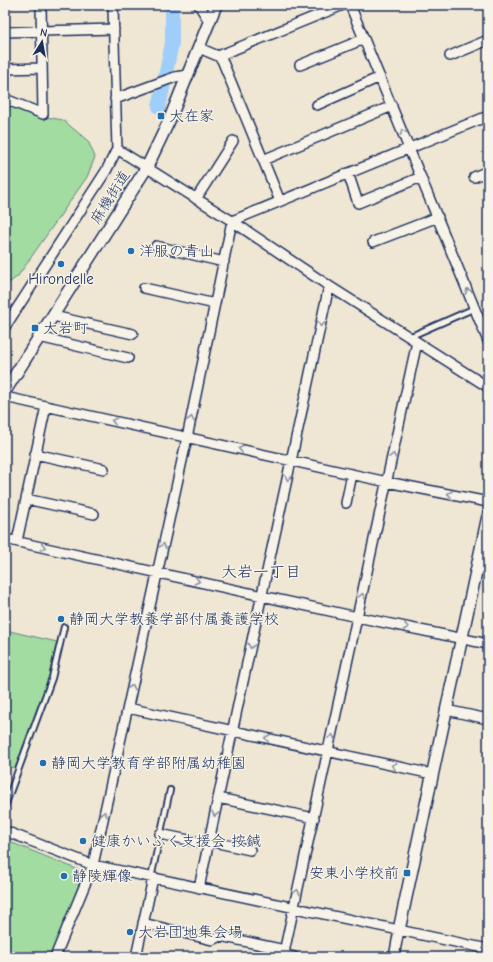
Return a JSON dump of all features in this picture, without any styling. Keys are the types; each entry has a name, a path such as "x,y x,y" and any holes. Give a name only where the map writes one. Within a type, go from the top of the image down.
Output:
{"street":[{"path":"5,99 43,114 41,5"},
{"path":"5,328 106,172 117,149 113,5"},
{"path":"199,5 209,21"},
{"name":"麻機街道","path":"5,391 147,167 169,121 216,5"},
{"path":"218,56 344,5"},
{"path":"350,5 488,340"},
{"path":"5,32 114,29"},
{"path":"300,65 364,39"},
{"path":"450,56 488,40"},
{"path":"199,48 218,56 222,60 280,201"},
{"path":"5,69 42,68"},
{"path":"115,99 175,77 188,75"},
{"path":"317,105 380,77"},
{"path":"262,160 392,106"},
{"path":"232,221 488,116"},
{"path":"196,199 233,140"},
{"path":"117,149 232,221 329,286 488,387"},
{"path":"474,177 488,171"},
{"path":"348,173 358,203 421,177"},
{"path":"373,242 438,217"},
{"path":"55,957 93,865 187,438 232,221"},
{"path":"156,246 224,262"},
{"path":"199,888 329,286"},
{"path":"144,288 215,304"},
{"path":"53,316 133,334"},
{"path":"39,337 128,358"},
{"path":"284,954 417,342"},
{"path":"5,397 387,482 488,502"},
{"path":"17,541 46,406"},
{"path":"36,454 104,469"},
{"path":"346,503 352,474"},
{"path":"26,499 94,514"},
{"path":"394,957 461,638 482,570 488,516"},
{"path":"5,539 357,617 488,644"},
{"path":"128,708 432,774"},
{"path":"446,710 488,719"},
{"path":"218,798 314,818"},
{"path":"5,831 93,865 293,909 488,949"},
{"path":"160,834 250,850"},
{"path":"136,957 152,878"},
{"path":"143,923 212,940 220,936 294,957"}],"lane":[{"path":"409,337 475,308"},
{"path":"5,806 52,678 64,627"},
{"path":"152,878 170,790"}],"green space":[{"path":"5,103 41,116 63,120 88,141 95,157 87,177 18,276 9,283 5,291"},
{"path":"5,630 57,642 49,676 15,768 5,766"},
{"path":"5,840 84,872 51,957 5,957"}],"waterway":[{"path":"165,77 172,43 172,5"},
{"path":"159,107 164,83"}],"place":[{"name":"大在家","path":"161,116"},
{"name":"洋服の青山","path":"131,251"},
{"name":"Hirondelle","path":"61,264"},
{"name":"大岩町","path":"35,328"},
{"name":"静岡大学教養学部付属養護学校","path":"61,619"},
{"name":"静岡大学教育学部附属幼稚園","path":"43,763"},
{"name":"健康かいふく支援会 按鍼","path":"83,841"},
{"name":"安東小学校前","path":"407,873"},
{"name":"静陵輝像","path":"64,876"},
{"name":"大岩団地集会場","path":"130,932"}],"district":[{"name":"大岩一丁目","path":"261,571"}]}
